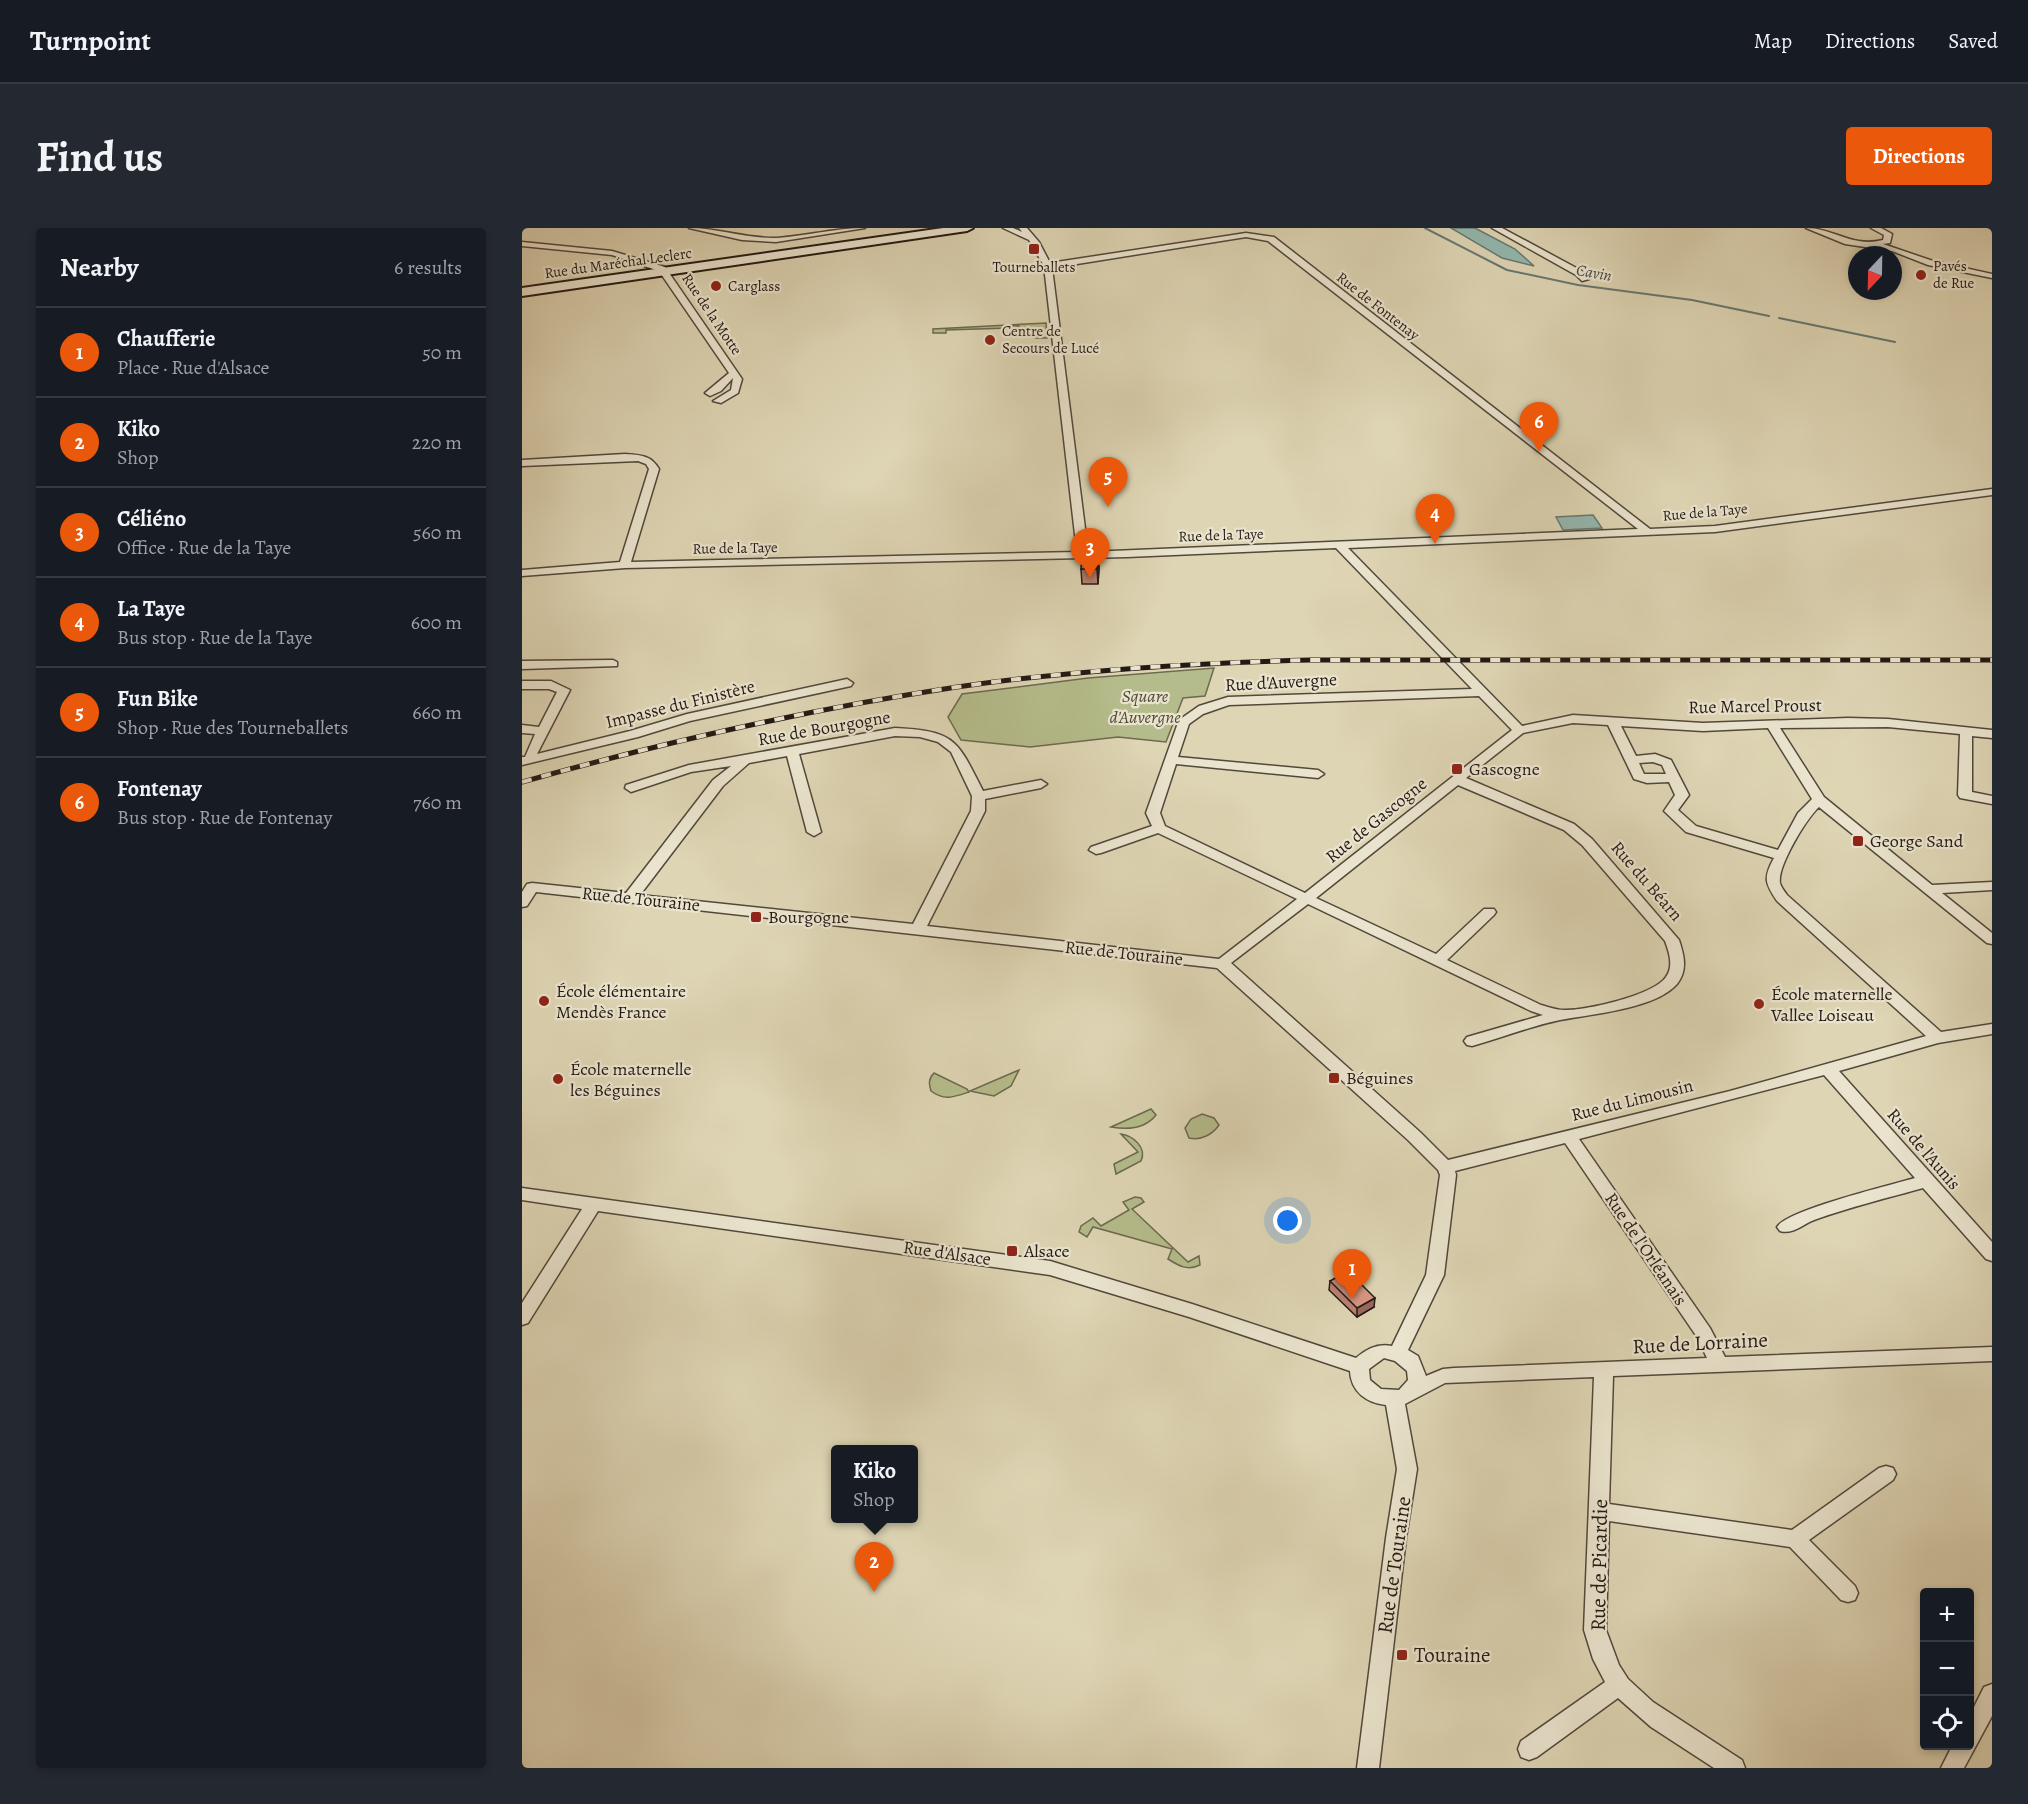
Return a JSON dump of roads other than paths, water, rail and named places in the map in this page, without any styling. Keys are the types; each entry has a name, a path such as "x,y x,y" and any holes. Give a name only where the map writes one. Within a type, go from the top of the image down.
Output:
{"main road":[{"name":"Rue du Maréchal Leclerc","path":"522,292 968,228"}],"street":[{"path":"693,228 750,239 776,240 861,228"},
{"path":"1006,228 1030,238"},
{"path":"1023,228 1048,266 1083,555"},
{"path":"1496,228 1579,273 1585,279"},
{"path":"1810,228 1841,241 1879,246"},
{"path":"1875,228 1888,234 1887,241 1891,246"},
{"name":"Rue de Fontenay","path":"1048,266 1246,235 1271,239 1648,532"},
{"path":"1869,244 1887,241"},
{"path":"522,244 573,247 605,253 649,263 665,272"},
{"path":"1902,252 1931,262 1992,276"},
{"name":"Rue de la Motte","path":"665,272 734,373 739,386 735,393 718,401"},
{"name":"Rue de la Motte","path":"710,393 720,389 726,379 734,373"},
{"path":"522,463 625,458 640,458 650,462 654,469 625,565"},
{"name":"Rue de la Taye","path":"522,573 625,565 1083,555 1715,529 1992,492"},
{"path":"1340,545 1519,730"},
{"path":"522,665 613,664"},
{"name":"Impasse du Finistère","path":"527,760 634,734 687,718 847,683"},
{"path":"522,685 550,685 564,690 527,760"},
{"name":"Rue d'Auvergne","path":"1159,828 1153,813 1184,723 1208,706 1228,701 1482,692"},
{"name":"Rue Marcel Proust","path":"1519,730 1574,719 1703,727 1848,722 1966,730 1992,734"},
{"path":"1612,720 1639,776 1647,779 1674,778"},
{"path":"1771,724 1819,800 1992,940"},
{"path":"522,729 542,731"},
{"name":"Rue de Gascogne","path":"1222,964 1519,730"},
{"path":"1966,730 1965,795 1992,800"},
{"name":"Rue de Bourgogne","path":"630,898 717,783 745,760 895,732 921,733 942,739 956,750 979,796"},
{"path":"792,751 814,832"},
{"path":"1631,760 1655,758 1667,763 1682,795 1671,811 1691,829 1782,856"},
{"path":"631,788 689,768 745,760"},
{"path":"1171,760 1317,774"},
{"name":"Rue du Béarn","path":"1306,900 1536,1008 1561,1015 1582,1013 1657,994 1669,984 1678,970 1678,954 1672,940 1587,842 1569,827 1545,815 1456,779"},
{"path":"917,931 978,811 979,796 1041,784"},
{"path":"1819,800 1805,813 1774,870 1773,884 1782,898 1938,1038"},
{"path":"1096,850 1159,828 1306,900"},
{"path":"522,903 527,882"},
{"name":"Rue de Touraine","path":"527,882 630,898 1222,964"},
{"path":"1930,889 1992,886"},
{"path":"1437,961 1489,912"},
{"path":"1222,964 1414,1136 1445,1167 1448,1175 1435,1275 1404,1357"},
{"path":"1472,1041 1561,1015"},
{"name":"Rue du Limousin","path":"1445,1167 1730,1096 1938,1038 1992,1029"},
{"name":"Rue de l'Aunis","path":"1827,1068 1992,1254"},
{"name":"Rue de l'Orléanais","path":"1569,1137 1704,1333 1719,1364"},
{"path":"1786,1227 1807,1216 1925,1181"},
{"name":"Rue d'Alsace","path":"522,1194 1050,1268 1192,1311 1360,1367"},
{"path":"522,1318 593,1205"},
{"path":"1404,1357 1418,1375 1403,1394 1377,1396 1369,1392 1359,1378 1360,1367 1367,1358 1375,1353 1384,1352 1404,1357 1443,1376"},
{"name":"Rue de Lorraine","path":"1403,1394 1443,1376 1992,1354"},
{"name":"Rue de Picardie","path":"1604,1370 1595,1630 1600,1650 1620,1684 1654,1714 1734,1768"},
{"name":"Rue de Touraine","path":"1368,1768 1396,1538 1407,1469 1403,1394"},
{"path":"1795,1539 1886,1474"},
{"path":"1600,1511 1795,1539 1848,1593"},
{"path":"1529,1749 1620,1684"},
{"path":"1974,1729 1990,1701"},
{"path":"1952,1768 1962,1750"}],"water":[{"path":"1451,228 1475,228 1515,249 1534,266 1502,258"},
{"path":"1593,515 1602,528 1563,530 1556,517"}],"waterway":[{"name":"Cavin","path":"1425,228 1507,270 1578,285 1692,300 1769,316"},
{"name":"Cavin","path":"1779,318 1895,342"}],"railway":[{"path":"522,782 630,753 792,716 957,687 1089,672 1177,665 1310,660 1992,660"}],"place":[{"name":"Tourneballets","path":"1034,249"},
{"name":"Pavés de Rue","path":"1921,275"},
{"name":"Carglass","path":"716,286"},
{"name":"Centre de Secours de Lucé","path":"990,340"},
{"name":"Fontenay","path":"1539,452"},
{"name":"Fun Bike","path":"1108,507"},
{"name":"La Taye","path":"1435,544"},
{"name":"Céliéno","path":"1090,578"},
{"name":"Gascogne","path":"1457,769"},
{"name":"George Sand","path":"1858,841"},
{"name":"Bourgogne","path":"756,917"},
{"name":"École élémentaire Mendès France","path":"544,1001"},
{"name":"École maternelle Vallee Loiseau","path":"1759,1004"},
{"name":"Béguines","path":"1334,1078"},
{"name":"École maternelle les Béguines","path":"558,1079"},
{"name":"Alsace","path":"1012,1251"},
{"name":"Chaufferie","path":"1352,1299"},
{"name":"Kiko","path":"874,1592"},
{"name":"Touraine","path":"1402,1655"}],"park label":[{"name":"Square d'Auvergne","path":"1145,706"}]}
